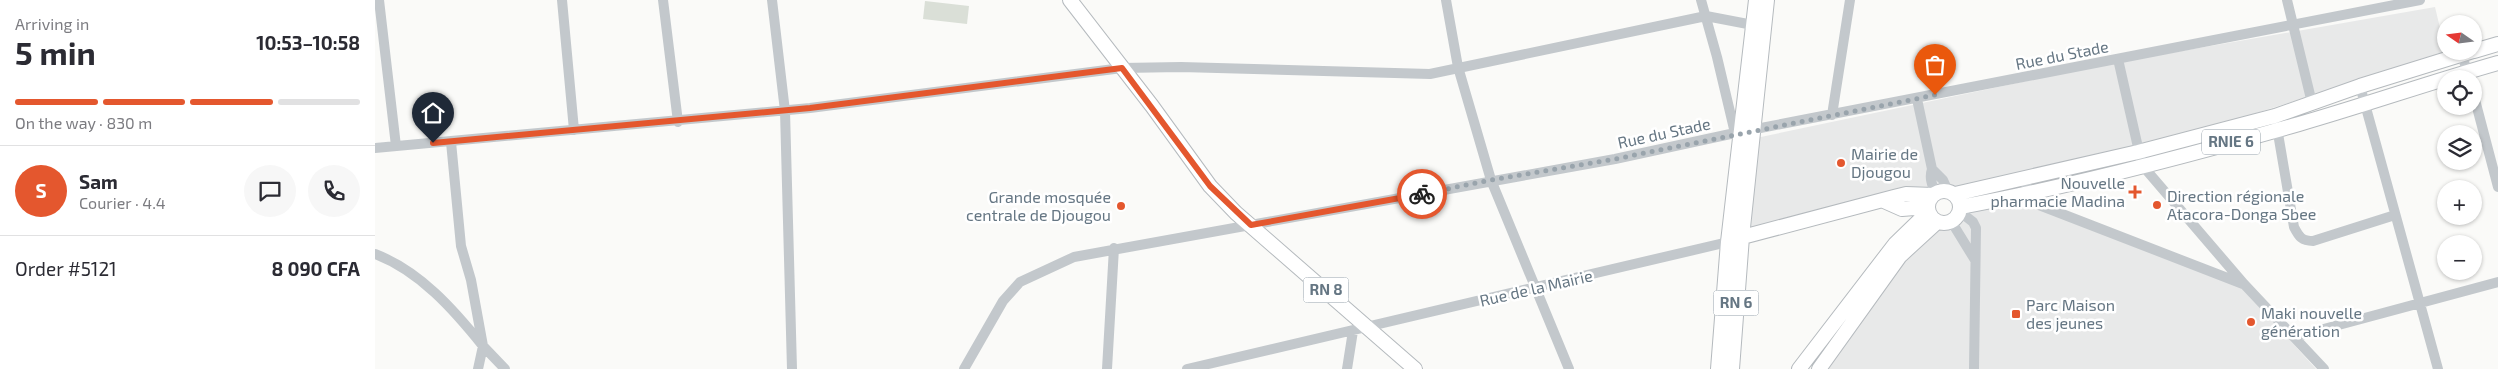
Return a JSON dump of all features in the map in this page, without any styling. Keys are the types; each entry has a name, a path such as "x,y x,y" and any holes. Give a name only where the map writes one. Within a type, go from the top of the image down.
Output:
{"main road":[{"name":"RN 8","path":"1070,0 1210,186 1360,328 1415,369"},
{"name":"RN 6","path":"1756,0 1758,28"},
{"name":"RN 6","path":"1718,369 1728,242 1742,132 1758,28 1767,0"},
{"name":"RNIE 6","path":"2483,48 2498,44"},
{"name":"RNIE 6","path":"1943,205 2027,179 2275,116 2360,86 2444,60"},
{"name":"RNIE 6","path":"2480,70 2498,63"},
{"name":"RNIE 6","path":"1943,205 2027,195 2276,130 2437,84"},
{"name":"RN 6","path":"1731,369 1742,237 1742,132"},
{"name":"Rue de la Mairie","path":"1728,242 1885,201 1902,209 1943,205"},
{"path":"1799,369 1895,244 1943,205"},
{"path":"1819,369 1900,256 1943,205"}],"street":[{"path":"379,0 380,53 396,146"},
{"path":"562,0 574,130"},
{"path":"663,0 678,122"},
{"path":"772,0 785,110 792,369"},
{"path":"1446,0 1458,68 1491,180 1538,288 1569,369"},
{"path":"1701,0 1742,132"},
{"path":"1832,115 1850,0"},
{"path":"2287,0 2312,103"},
{"name":"Rue du Stade","path":"964,369 1003,301 1021,282 1074,257 1114,248 1393,201 1491,180 1615,159 1742,132 2420,0"},
{"path":"375,148 678,122 965,89 1122,68 1181,66 1430,74 1706,16 1758,28"},
{"path":"2118,59 2142,166 2244,284 2324,369"},
{"path":"2360,86 2437,369"},
{"path":"1917,99 1932,169 1943,180 1943,205 1975,260"},
{"path":"2479,115 2498,187"},
{"path":"2275,116 2294,227 2299,237 2305,241 2313,241 2395,215"},
{"path":"451,142 461,246 471,280 483,346 478,369"},
{"path":"2027,179 2027,195 2039,205 2244,284"},
{"path":"1943,205 1973,222 1976,228 1974,369"},
{"name":"Rue de la Mairie","path":"1187,369 1728,242"},
{"path":"1107,369 1114,248"},
{"path":"375,254 391,260 436,293 505,369"},
{"path":"2294,337 2498,282"},
{"path":"1347,369 1360,328"}],"shaded area":[{"path":"925,1 969,6 967,24 923,19"},
{"path":"2435,7 2437,15 2437,56 2127,154 1751,227 1756,138 2107,64"},
{"path":"2015,199 2242,287 2316,369 1823,369 1898,262 1947,214"}],"way so far":[{"path":"1422,194 1615,159 1735,133 1935,95"}],"place":[{"name":"Mairie de Djougou","path":"1841,163"},
{"name":"Nouvelle pharmacie Madina","path":"2135,192"},
{"name":"Direction régionale Atacora-Donga Sbee","path":"2157,205"},
{"name":"Grande mosquée centrale de Djougou","path":"1121,206"},
{"name":"Parc Maison des jeunes","path":"2016,314"},
{"name":"Maki nouvelle génération","path":"2251,322"}],"route":[{"path":"433,143 678,122 810,108 1122,68 1210,186 1251,225 1393,201 1422,194"}]}
